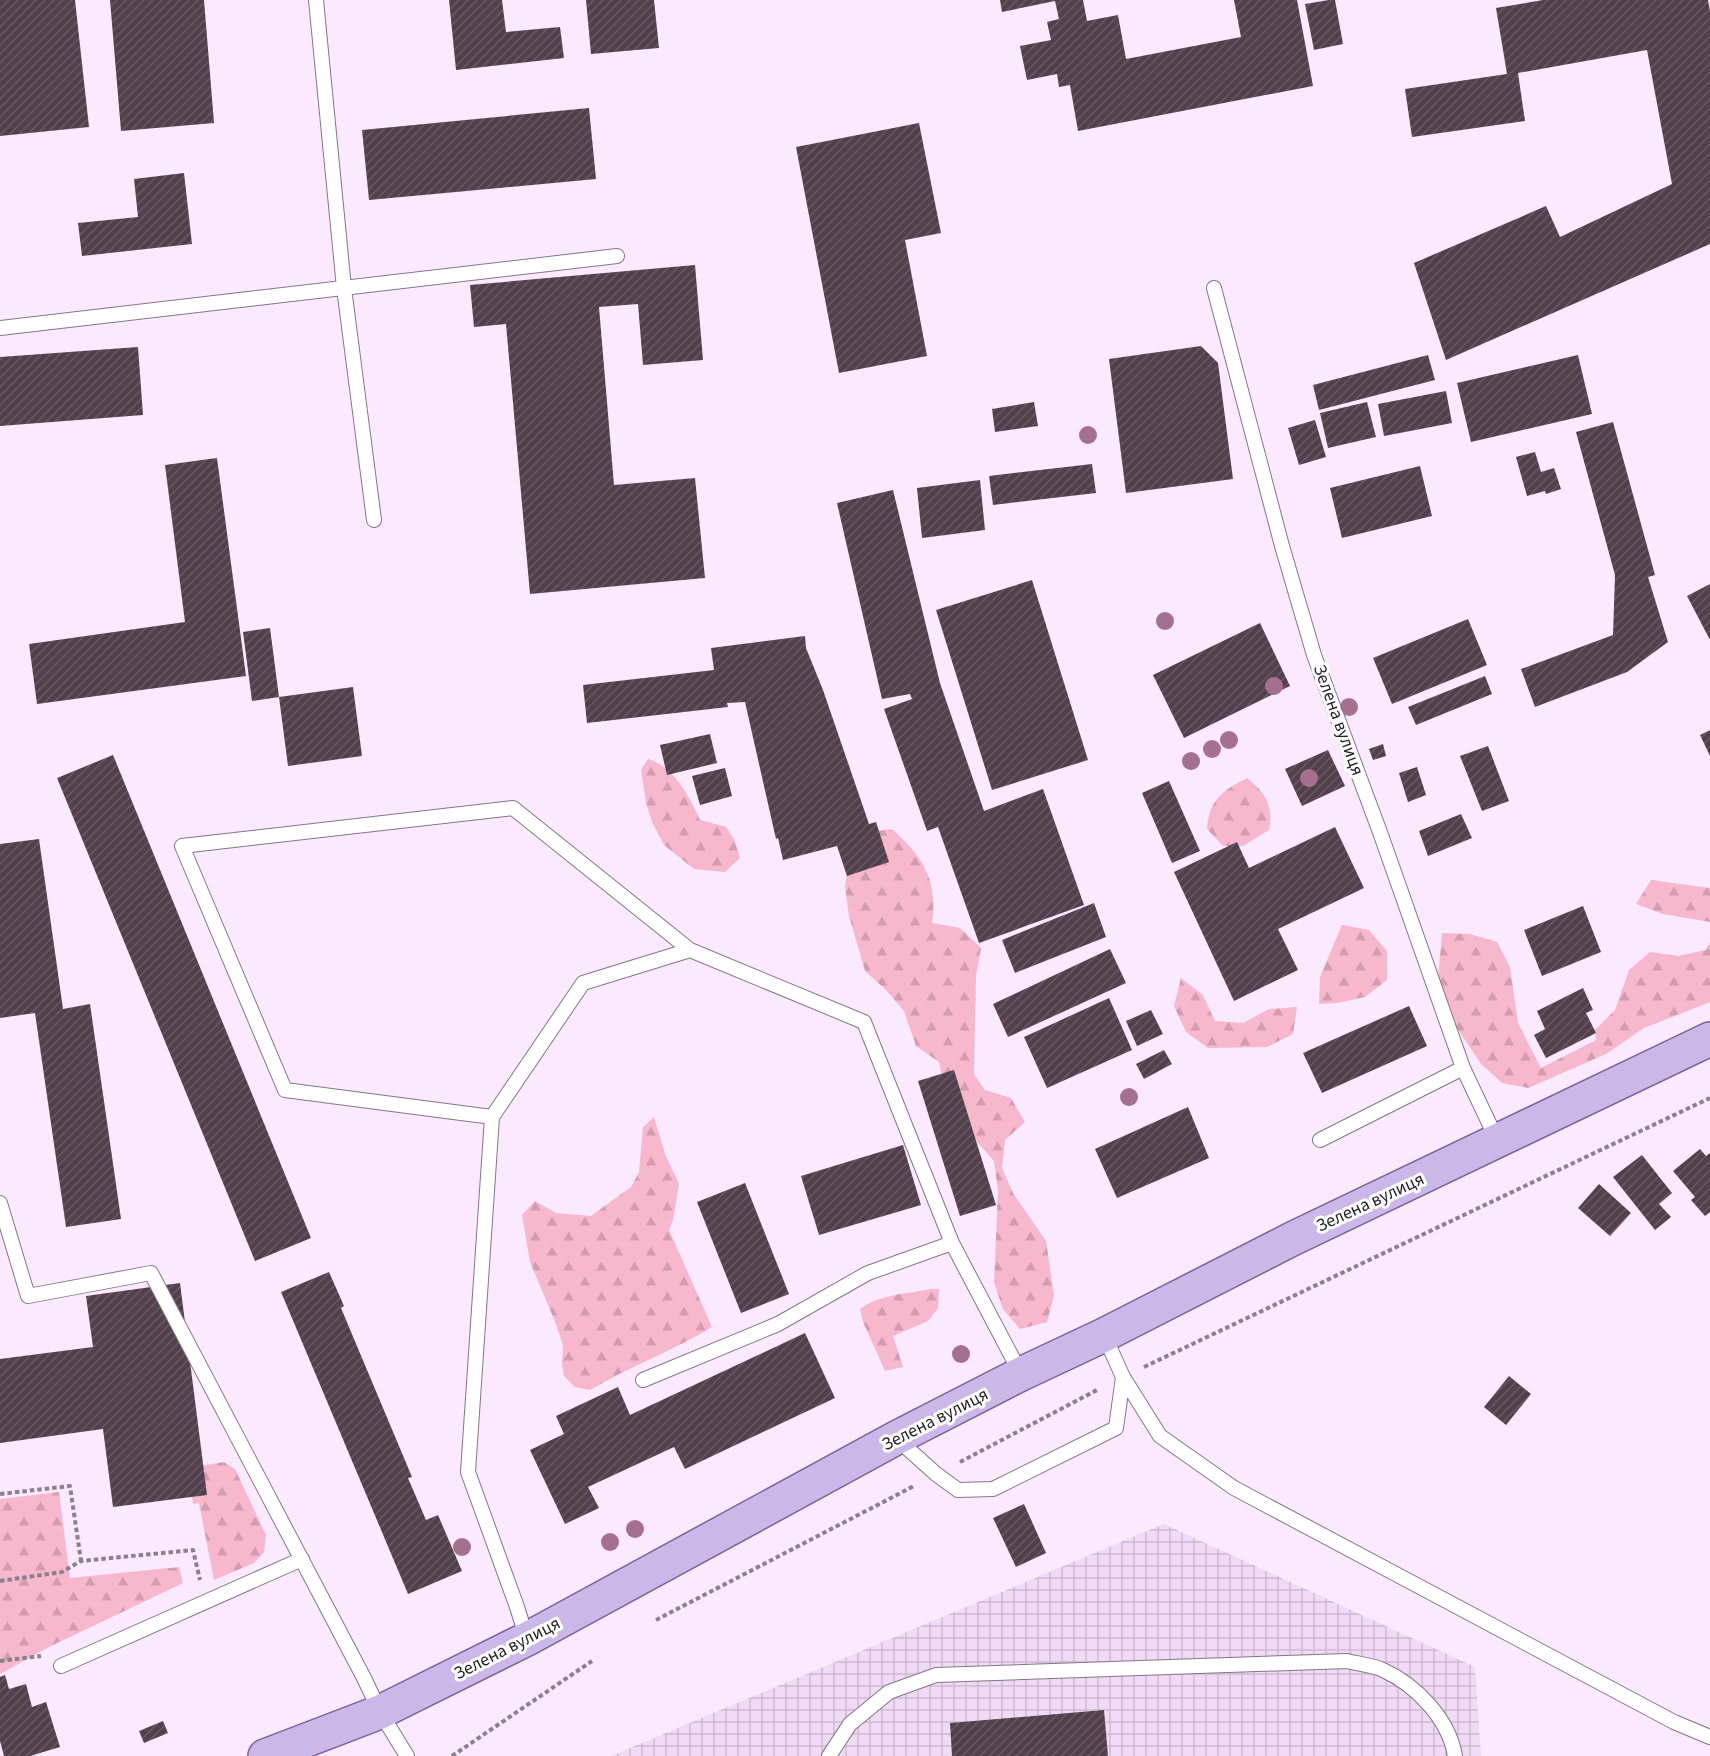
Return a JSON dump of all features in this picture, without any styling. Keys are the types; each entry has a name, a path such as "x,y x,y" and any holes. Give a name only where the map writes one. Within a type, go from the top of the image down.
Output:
{"main road":[{"name":"Зелена вулиця","path":"265,1756 380,1712 527,1639 896,1438 1021,1374 1104,1335 1294,1238 1710,1039"}],"lane":[{"path":"316,0 344,288 374,519"},
{"path":"0,328 617,256"},
{"name":"Зелена вулиця","path":"1214,288 1282,546 1314,655 1373,813 1463,1068 1497,1140"},
{"path":"492,1117 285,1090 182,846 513,808 690,950 864,1022 952,1243 1021,1374"},
{"path":"527,1639 468,1472 492,1117 583,983 690,950"},
{"path":"1320,1140 1463,1068"},
{"path":"0,1203 28,1296 151,1273 380,1712 406,1756"},
{"path":"643,1380 778,1324 868,1273 952,1243"},
{"path":"1104,1335 1123,1377 1160,1436 1234,1488 1674,1722 1710,1737"},
{"path":"896,1438 936,1474 958,1490 993,1489 1116,1428 1123,1377"},
{"path":"61,1666 302,1559"},
{"path":"829,1756 850,1724 889,1692 936,1675 1347,1661 1382,1670 1413,1689 1438,1715 1454,1748 1455,1756"}],"path":[{"path":"656,1620 1123,1377 1710,1098"},
{"path":"0,1494 70,1486 81,1561"},
{"path":"0,1581 62,1572 81,1561 193,1550 200,1580"},
{"path":"0,1661 39,1655 61,1666"},
{"path":"452,1756 592,1661"}],"shaded area":[{"path":"1164,1524 1475,1667 1481,1756 611,1756"}],"green space":[{"path":"648,759 673,775 686,792 700,820 726,827 734,839 740,858 725,872 694,869 664,845 652,822 646,803 641,770"},
{"path":"1247,778 1259,789 1267,801 1270,814 1269,830 1243,846 1223,846 1207,829 1208,819 1218,798 1230,787"},
{"path":"892,829 912,849 926,870 933,894 932,923 960,928 981,948 976,976 974,1074 985,1090 1011,1098 1025,1122 1005,1140 1002,1168 1013,1193 1046,1241 1054,1296 1047,1322 1020,1329 1003,1309 994,1282 998,1191 994,1161 955,1117 945,1090 939,1062 916,1046 904,1011 865,971 849,916 845,887 849,860 863,833"},
{"path":"1651,880 1710,888 1710,922 1663,914 1636,904"},
{"path":"1342,925 1369,930 1387,951 1387,980 1365,997 1319,1004 1320,977"},
{"path":"1442,933 1470,934 1497,942 1510,967 1518,1023 1541,1068 1596,1040 1595,1030 1615,1010 1629,970 1650,952 1678,956 1706,950 1710,942 1710,1002 1644,1028 1606,1054 1528,1088 1502,1083 1481,1064 1449,1016 1437,991"},
{"path":"1181,978 1203,995 1215,1021 1243,1023 1269,1009 1297,1007 1293,1034 1267,1047 1208,1048 1186,1032 1174,1006"},
{"path":"654,1117 665,1154 679,1184 669,1230 712,1327 590,1390 575,1387 564,1376 563,1346 530,1262 522,1215 535,1201 556,1213 591,1216 631,1187 639,1172 643,1127"},
{"path":"939,1289 938,1308 928,1321 893,1336 903,1367 885,1371 863,1322 860,1309 885,1297"},
{"path":"224,1462 235,1469 266,1535 264,1552 254,1563 214,1580 199,1503 193,1504 188,1468"},
{"path":"59,1492 70,1578 179,1567 183,1583 49,1647 0,1674 0,1499"}],"building":[{"path":"0,0 75,0 89,127 0,136"},
{"path":"110,0 204,0 214,123 121,131"},
{"path":"449,0 502,0 506,32 560,27 564,58 456,70"},
{"path":"586,0 654,0 659,48 591,54"},
{"path":"1000,0 1083,0 1087,21 1118,15 1126,59 1241,37 1234,0 1297,0 1313,86 1078,131 1070,85 1059,87 1057,74 1027,80 1020,46 1051,40 1047,22 1059,19 1055,1 1002,12"},
{"path":"1335,0 1343,44 1314,50 1305,4"},
{"path":"1543,0 1708,0 1710,11 1710,244 1446,360 1414,263 1546,206 1560,237 1672,184 1647,50 1518,73 1525,121 1412,137 1405,89 1507,74 1496,8"},
{"path":"589,108 596,179 369,200 362,130"},
{"path":"919,123 941,233 905,240 927,356 839,373 796,147"},
{"path":"184,173 192,244 82,256 78,223 138,217 134,179"},
{"path":"695,265 703,360 643,365 638,304 599,307 614,485 695,478 705,578 530,594 506,324 474,327 470,285"},
{"path":"1201,346 1218,363 1233,479 1126,493 1109,359"},
{"path":"138,347 143,415 0,426 0,357"},
{"path":"1428,355 1435,380 1319,410 1313,385"},
{"path":"1578,355 1592,414 1471,442 1457,383"},
{"path":"1446,391 1452,423 1384,436 1378,404"},
{"path":"1034,402 1038,426 995,432 992,409"},
{"path":"1367,402 1376,437 1328,448 1320,413"},
{"path":"1315,420 1326,457 1299,465 1288,428"},
{"path":"1613,422 1655,575 1648,577 1668,642 1627,672 1535,707 1521,669 1613,635 1615,575 1576,432"},
{"path":"1535,452 1541,472 1554,468 1561,489 1546,494 1545,491 1527,496 1516,457"},
{"path":"217,458 246,676 37,704 29,644 185,622 165,465"},
{"path":"1092,464 1096,493 993,505 989,476"},
{"path":"1420,466 1432,516 1342,538 1330,488"},
{"path":"980,480 985,530 922,538 917,488"},
{"path":"893,490 940,683 984,811 1043,789 1084,905 979,943 938,827 927,831 884,709 912,699 910,694 882,699 837,503"},
{"path":"1032,580 1088,760 992,790 936,610"},
{"path":"1710,584 1710,640 1687,596"},
{"path":"1468,619 1487,665 1392,704 1373,658"},
{"path":"1260,623 1290,686 1184,738 1153,675"},
{"path":"270,628 279,697 252,701 243,632"},
{"path":"805,636 806,648 823,690 869,824 876,822 889,862 847,876 837,846 783,860 778,838 776,839 745,702 727,703 728,707 587,723 583,685 714,670 711,648"},
{"path":"1485,676 1492,694 1416,725 1408,707"},
{"path":"353,687 362,756 288,766 279,697"},
{"path":"1710,730 1710,756 1700,735"},
{"path":"710,734 717,763 667,775 660,745"},
{"path":"1383,744 1386,756 1373,760 1369,749"},
{"path":"1488,746 1509,801 1482,811 1460,756"},
{"path":"1328,750 1345,786 1302,806 1285,769"},
{"path":"113,755 311,1238 255,1261 57,778"},
{"path":"1417,767 1426,795 1408,802 1399,773"},
{"path":"725,768 732,796 700,805 692,776"},
{"path":"1169,781 1200,851 1172,863 1142,793"},
{"path":"1461,814 1472,838 1428,856 1419,831"},
{"path":"1335,827 1364,888 1278,929 1298,970 1234,1001 1174,872 1237,842 1249,868"},
{"path":"39,839 63,1009 90,1004 121,1219 66,1227 35,1013 0,1018 0,844"},
{"path":"1094,903 1106,937 1015,973 1002,940"},
{"path":"1583,906 1601,952 1542,976 1524,930"},
{"path":"1110,949 1126,983 1008,1037 993,1004"},
{"path":"1583,988 1593,1010 1586,1013 1596,1033 1546,1058 1534,1035 1545,1029 1537,1011"},
{"path":"1109,998 1132,1050 1047,1088 1024,1037"},
{"path":"1409,1006 1427,1046 1322,1093 1303,1053"},
{"path":"1151,1010 1163,1034 1137,1046 1126,1021"},
{"path":"1164,1050 1172,1064 1144,1079 1136,1064"},
{"path":"954,1070 996,1205 960,1216 918,1081"},
{"path":"1188,1107 1209,1158 1117,1198 1095,1149"},
{"path":"903,1145 921,1205 819,1235 801,1176"},
{"path":"1700,1149 1706,1156 1710,1153 1710,1212 1705,1216 1691,1200 1695,1197 1673,1171"},
{"path":"1642,1155 1672,1193 1659,1204 1671,1217 1655,1230 1613,1177"},
{"path":"745,1183 789,1294 741,1313 697,1202"},
{"path":"1599,1184 1631,1213 1610,1236 1578,1208"},
{"path":"329,1272 344,1306 341,1308 412,1477 408,1478 426,1520 438,1515 462,1571 408,1594 281,1292"},
{"path":"180,1283 207,1495 113,1507 103,1429 0,1443 0,1359 93,1347 86,1296"},
{"path":"805,1333 835,1398 685,1469 674,1447 588,1487 599,1508 565,1524 530,1450 564,1434 556,1416 618,1387 630,1415"},
{"path":"1509,1376 1531,1394 1506,1425 1484,1407"},
{"path":"1024,1504 1046,1553 1016,1567 993,1518"},
{"path":"5,1675 9,1689 26,1684 32,1707 46,1702 60,1747 30,1756 4,1756 0,1741 0,1677"},
{"path":"1104,1710 1108,1756 952,1756 950,1723"},
{"path":"163,1721 168,1733 144,1743 139,1731"}]}
